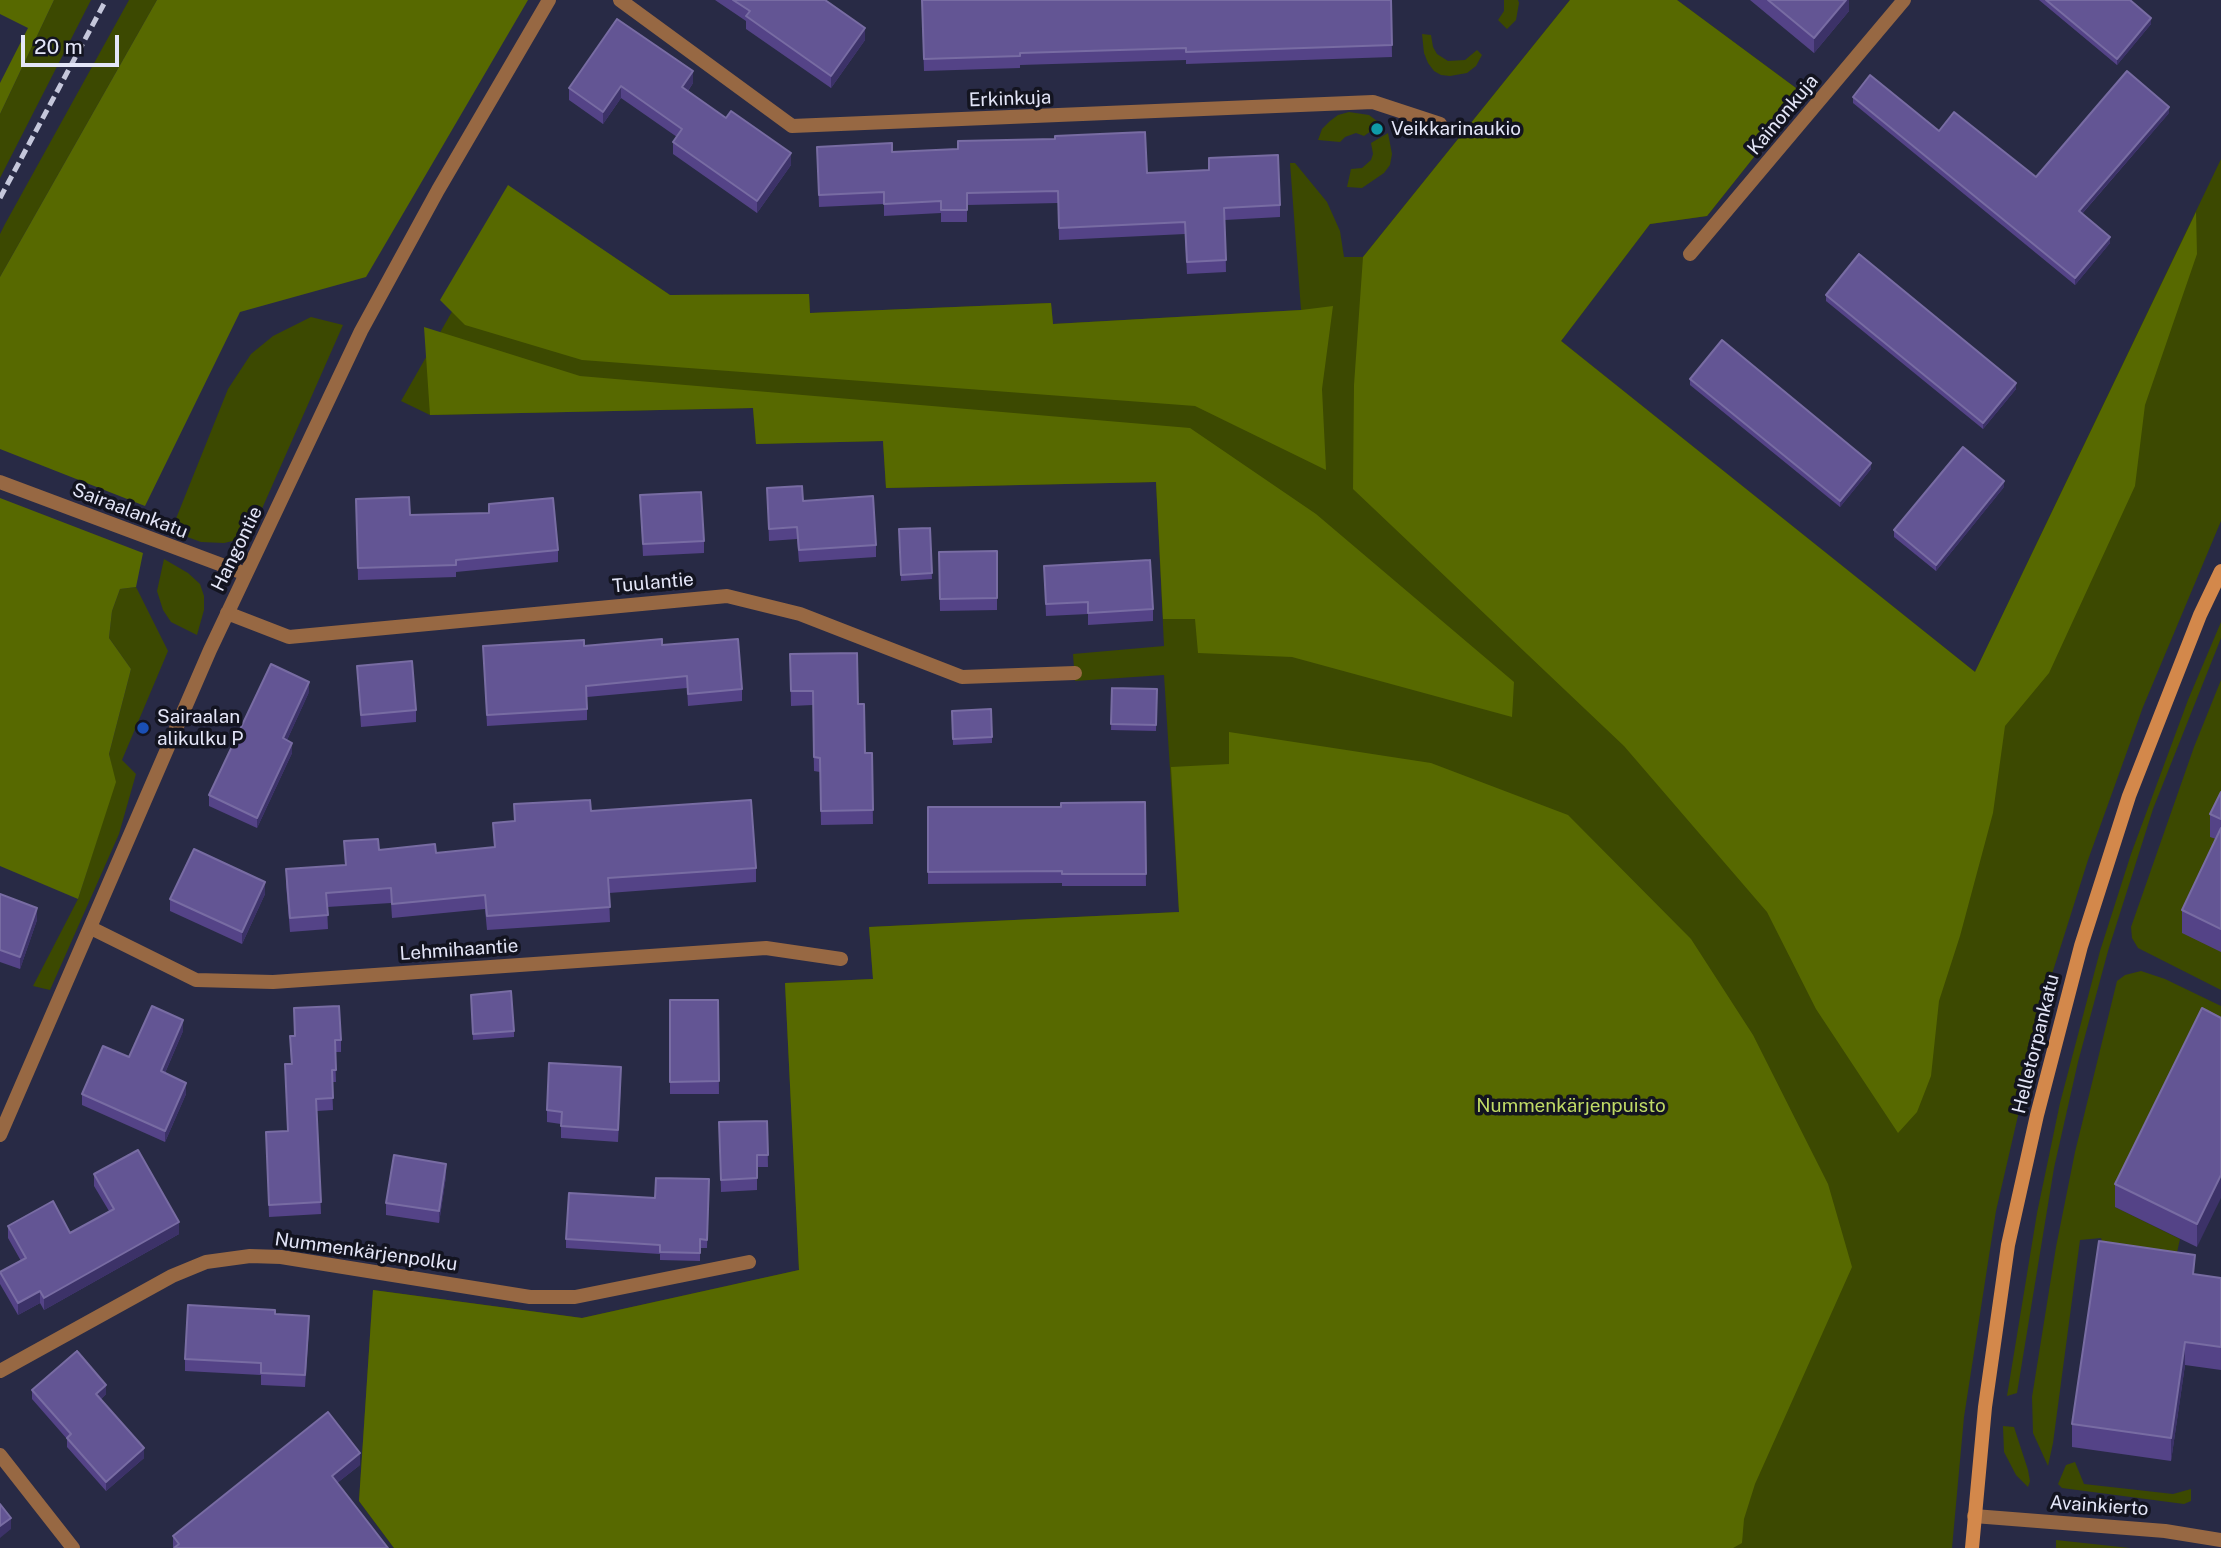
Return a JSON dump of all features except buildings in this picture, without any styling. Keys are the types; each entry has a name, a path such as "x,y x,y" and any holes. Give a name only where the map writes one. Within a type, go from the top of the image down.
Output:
{"street":[{"name":"Hangontie","path":"0,1135 227,613 361,331 438,190 548,0"},
{"name":"Erkinkuja","path":"620,0 792,126 1373,102 1440,124"},
{"name":"Kainonkuja","path":"1690,254 1904,0"},
{"name":"Sairaalankatu","path":"0,482 246,575"},
{"name":"Helletorpankatu","path":"1972,1548 1985,1407 2008,1245 2037,1115 2081,946 2129,796 2200,615 2221,571"},
{"name":"Tuulantie","path":"227,613 289,637 727,596 800,614 962,677 1075,673"},
{"name":"Lehmihaantie","path":"91,928 197,980 273,982 766,948 841,959"},
{"name":"Nummenkärjenpolku","path":"0,1371 172,1276 205,1262 250,1256 281,1257 541,1297 575,1297 749,1262"},
{"path":"0,1455 72,1548"},
{"name":"Avainkierto","path":"1974,1516 2165,1531 2221,1540"}],"green space":[{"path":"0,0 54,0 0,114 0,83 28,28 0,14"},
{"path":"54,0 91,0 0,178 0,114"},
{"path":"129,0 157,0 0,277 0,234"},
{"path":"157,0 528,0 366,277 240,312 145,506 0,449 0,277"},
{"path":"1504,0 1518,0 1519,3 1516,20 1507,29 1498,20 1504,11"},
{"name":"Nummenkärjenpuisto","path":"1570,0 1677,0 1804,94 1707,216 1650,224 1561,341 1975,672 2221,159 2221,521 2143,707 2088,860 2047,990 1996,1211 1964,1417 1952,1548 394,1548 359,1501 373,1290 582,1318 799,1270 785,983 873,979 869,927 1179,912 1164,675 1075,681 1073,654 1164,646 1156,482 886,488 883,441 756,444 753,408 430,415 401,401 519,194 670,295 809,294 810,313 1051,303 1053,324 1301,310 1290,163 1295,163 1327,202 1340,231 1344,257 1363,257"},
{"path":"1570,0 1677,0 1804,94 1707,216 1650,224 1561,341 1975,672 2196,212 2197,254 2145,405 2135,486 2049,673 2005,726 1993,813 1960,936 1939,1001 1931,1076 1917,1112 1898,1133 1816,1009 1767,912 1624,746 1353,489 1354,385 1363,257"},
{"path":"1422,34 1431,35 1437,54 1448,61 1465,60 1477,50 1482,55 1476,66 1467,73 1441,75 1428,63"},
{"path":"1349,112 1369,115 1381,124 1364,136 1356,133 1340,142 1318,140 1322,129 1330,121"},
{"path":"1388,133 1392,154 1390,165 1384,173 1362,188 1347,187 1351,169 1362,168 1371,160 1371,143"},
{"path":"508,185 670,295 809,294 810,313 1051,303 1053,324 1333,306 1322,389 1326,470 1195,406 582,360 465,325 440,300"},
{"path":"311,317 343,325 257,520 247,533 237,540 224,543 201,542 171,531 228,389 251,354 273,336"},
{"path":"424,327 580,376 1190,428 1316,514 1514,682 1512,717 1292,657 1198,653 1195,619 1163,619 1156,482 886,488 883,441 756,444 753,408 430,415"},
{"path":"0,498 143,553 136,587 120,589 112,611 109,638 131,669 109,754 116,782 78,899 0,866"},
{"path":"164,559 188,573 200,584 204,596 204,610 197,635 171,622 163,610 157,591"},
{"path":"136,587 168,651 122,760 136,774 119,834 50,990 33,986 78,899 115,782 109,754 131,669 109,638 112,611 120,589"},
{"path":"2221,622 2221,638 2153,809 2108,951 2078,1062 2054,1168 2017,1393 2007,1396 2037,1213 2060,1103 2100,951 2131,854 2188,700"},
{"path":"2221,680 2221,990 2138,948 2132,938 2131,927 2194,747"},
{"path":"1229,732 1431,763 1568,815 1691,939 1753,1035 1828,1184 1852,1267 1755,1484 1744,1519 1742,1543 1733,1548 394,1548 359,1501 373,1290 582,1318 799,1270 785,983 873,979 869,927 1179,912 1171,767 1229,764"},
{"path":"2141,971 2165,979 2221,1006 2221,1041 2115,1207 2180,1239 2172,1275 2110,1266 2101,1238 2080,1240 2048,1466 2033,1433 2032,1397 2056,1247 2075,1152 2117,981 2125,975"},
{"path":"2003,1426 2014,1427 2028,1470 2028,1487 2016,1475 2004,1452"},
{"path":"2075,1462 2084,1484 2173,1494 2191,1489 2191,1501 2184,1504 2062,1488 2058,1484 2066,1465"},
{"path":"2056,1540 2130,1548 2056,1548"}],"railway":[{"path":"0,198 106,0"}],"place":[{"name":"Veikkarinaukio","path":"1377,129"},
{"name":"Sairaalan alikulku P","path":"143,728"}]}
